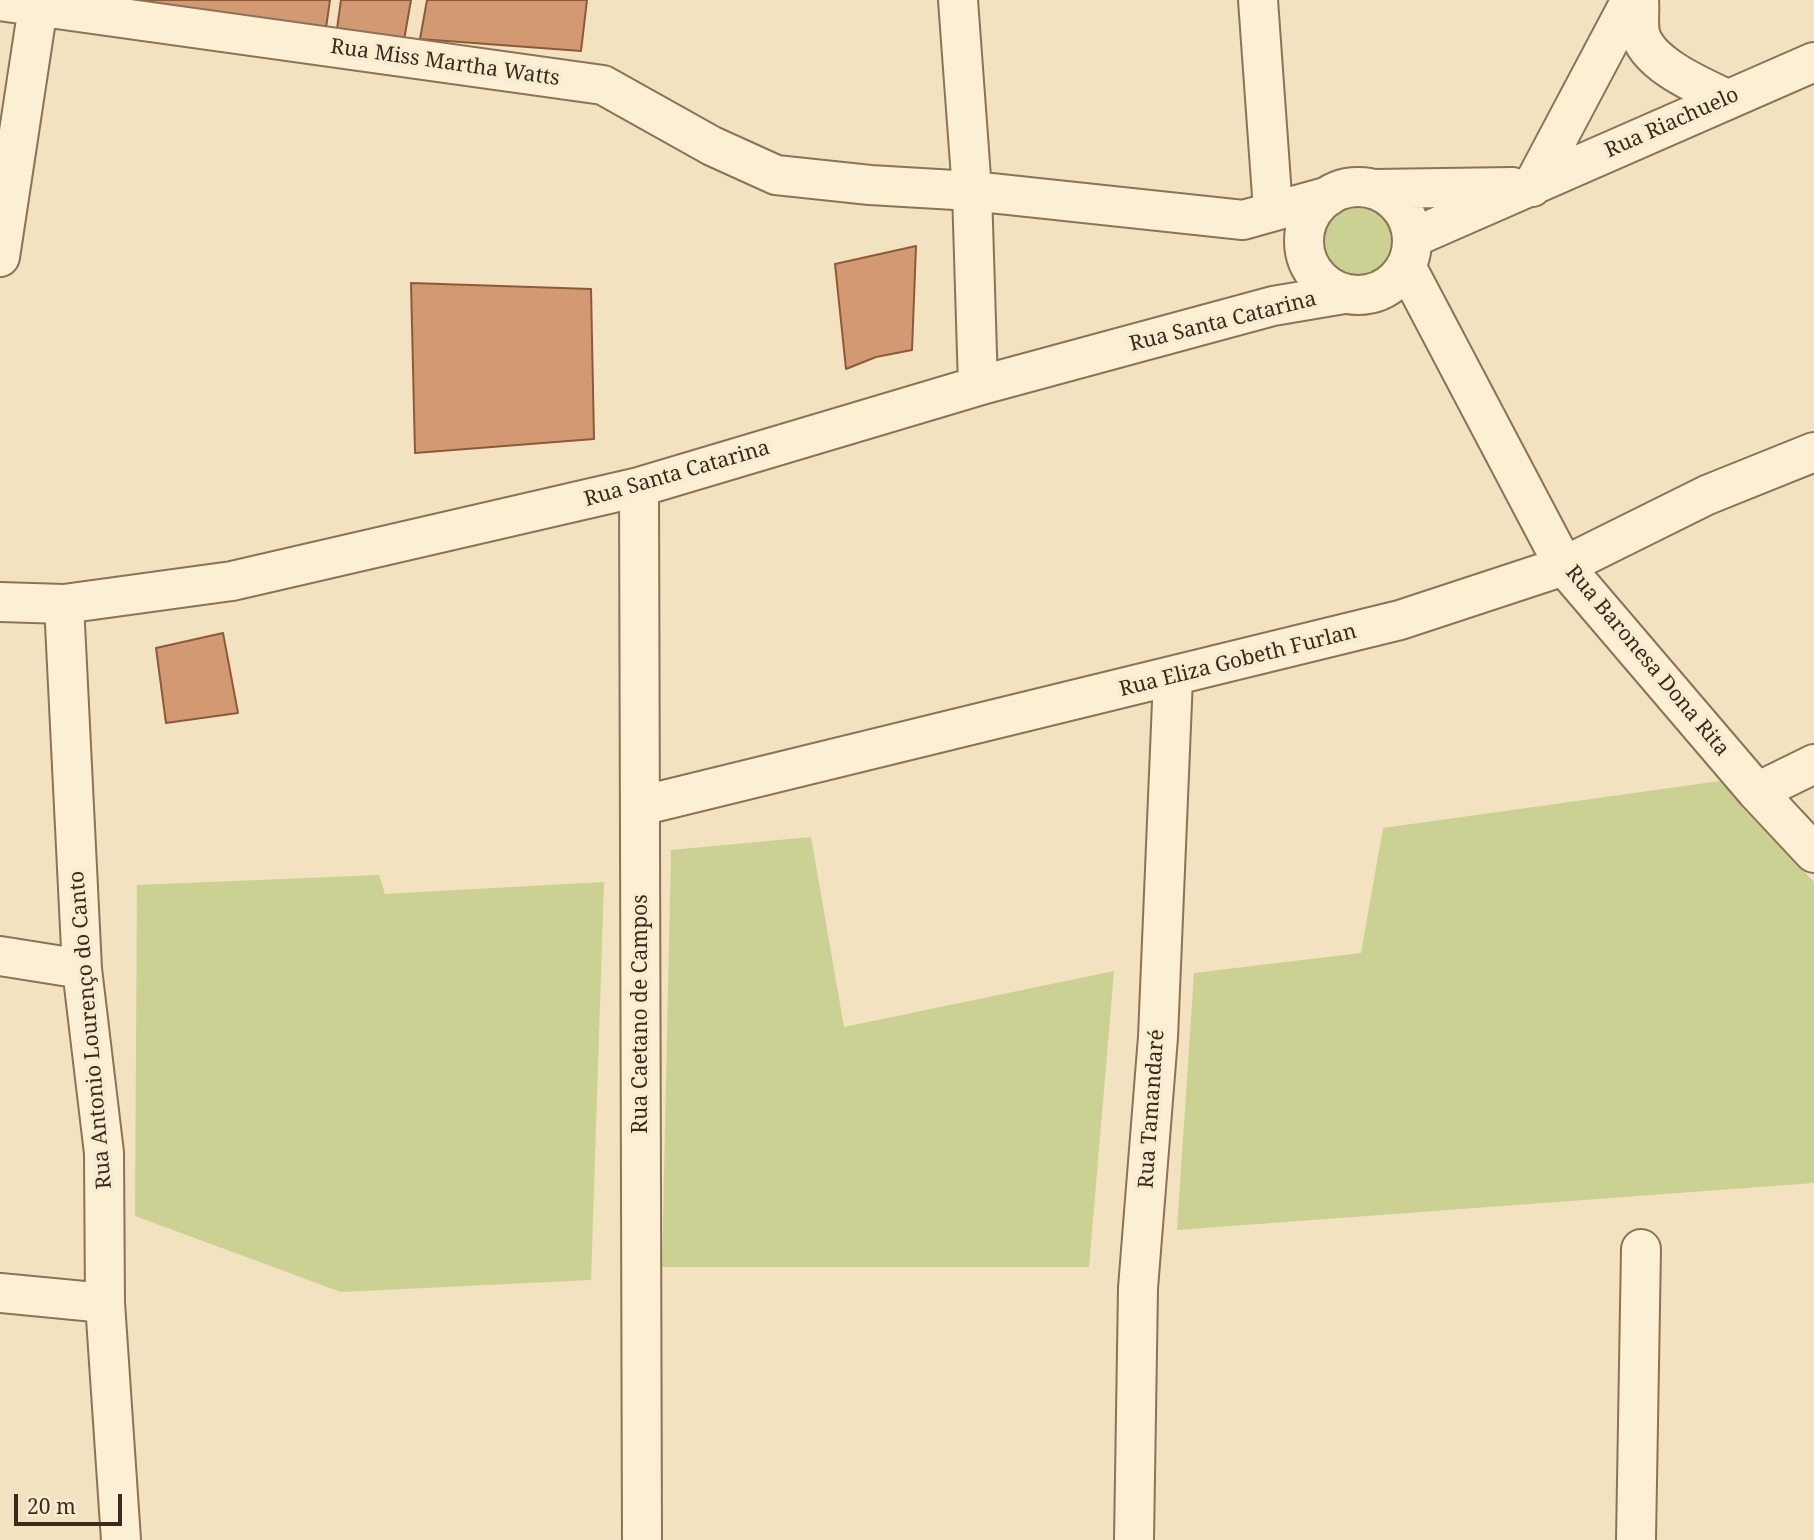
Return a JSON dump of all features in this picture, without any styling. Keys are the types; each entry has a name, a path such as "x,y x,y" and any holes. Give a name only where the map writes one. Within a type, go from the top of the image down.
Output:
{"street":[{"path":"958,0 972,191 978,386"},
{"path":"1258,0 1258,215 1308,263 1317,277 1344,294 1362,295 1380,291 1395,281 1409,253 1409,222 1401,208 1389,196 1374,189 1358,187 1258,215"},
{"path":"1532,187 1631,0"},
{"path":"1639,0 1640,35 1659,60 1685,79 1725,98"},
{"name":"Rua Miss Martha Watts","path":"0,1 38,2 603,85 712,146 776,176 1258,215"},
{"path":"0,257 38,2"},
{"name":"Rua Riachuelo","path":"1409,253 1532,187 1725,98 1814,62"},
{"name":"Rua Riachuelo","path":"1374,189 1532,187"},
{"path":"1308,263 1304,233 1317,206 1329,196"},
{"name":"Rua Baronesa Dona Rita","path":"1409,253 1564,566 1757,792 1814,853"},
{"name":"Rua Santa Catarina","path":"0,602 64,604 232,580 639,487 978,386 1273,306 1344,294"},
{"name":"Rua Eliza Gobeth Furlan","path":"640,806 1173,678 1400,620 1564,566 1707,495 1814,452"},
{"name":"Rua Caetano de Campos","path":"639,487 642,1540"},
{"name":"Rua Antonio Lourenço do Canto","path":"64,604 82,969 104,1153 105,1303 121,1540"},
{"name":"Rua Tamandaré","path":"1134,1540 1138,1288 1158,1037 1173,678"},
{"path":"1757,792 1814,764"},
{"path":"0,956 82,969"},
{"path":"1636,1540 1642,1250"},
{"path":"0,1293 105,1303"}],"green space":[{"path":"1358,206 1379,212 1389,222 1395,243 1389,264 1379,274 1358,280 1337,274 1327,264 1321,243 1327,222 1337,212"},
{"path":"1720,781 1814,882 1814,1183 1177,1230 1194,973 1361,953 1383,828"},
{"path":"811,837 844,1027 1114,971 1089,1267 662,1267 671,850"},
{"path":"379,875 385,894 604,882 591,1280 341,1292 135,1216 137,885"}],"building":[{"path":"91,0 330,0 326,28"},
{"path":"341,0 411,0 404,40 337,29"},
{"path":"427,0 587,0 581,51 420,39"},
{"path":"916,246 912,350 876,357 846,369 835,264"},
{"path":"411,283 591,289 594,439 415,453"},
{"path":"223,633 238,713 166,723 156,648"}]}
